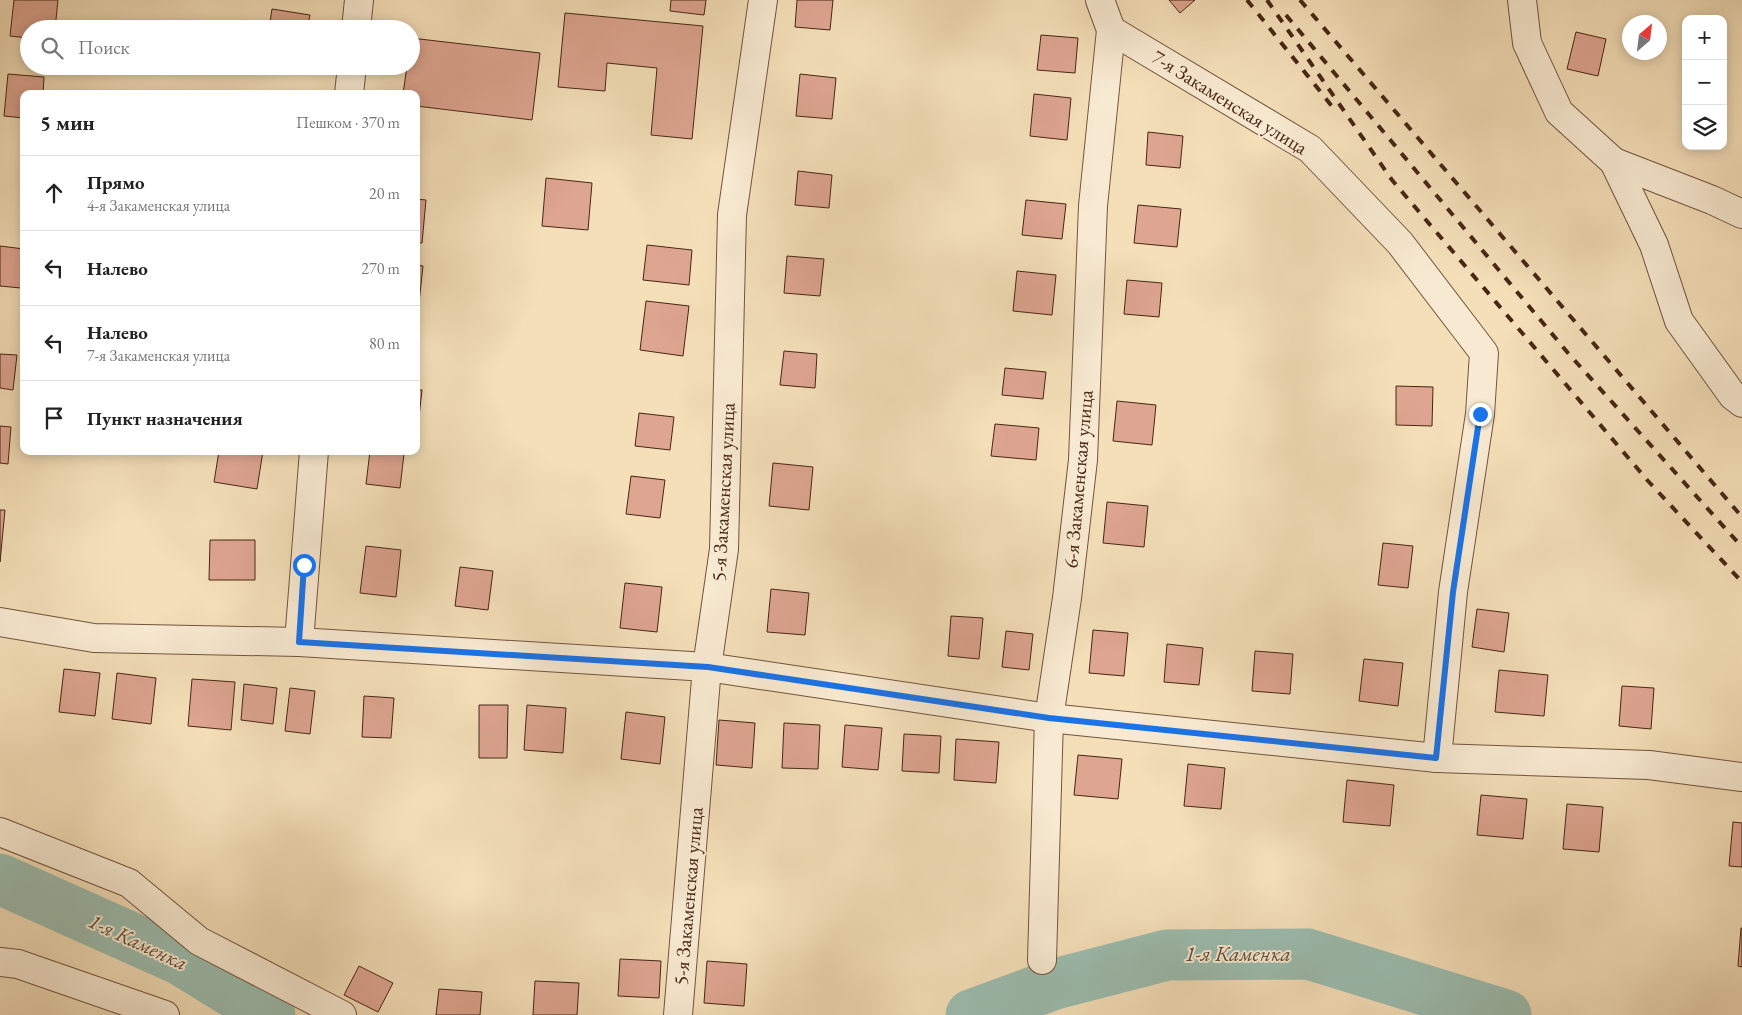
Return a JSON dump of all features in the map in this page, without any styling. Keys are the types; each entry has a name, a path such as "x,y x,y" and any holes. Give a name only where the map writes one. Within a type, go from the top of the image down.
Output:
{"street":[{"path":"357,20 359,0"},
{"name":"5-я Закаменская улица","path":"678,1015 708,667 724,549 732,215 764,0"},
{"name":"6-я Закаменская улица","path":"1042,960 1049,718 1067,598 1083,460 1093,206 1111,30 1100,0"},
{"path":"1522,0 1527,44 1559,112 1614,162 1712,200 1742,214"},
{"name":"7-я Закаменская улица","path":"1111,30 1310,149 1400,242 1484,353 1480,414 1453,592 1436,758"},
{"path":"349,90 351,75"},
{"path":"1614,162 1654,245 1679,321 1733,396 1742,403"},
{"path":"299,642 314,455"},
{"path":"0,622 94,638 299,642 708,667 1049,718 1436,758 1649,765 1742,777"},
{"path":"0,832 129,883 199,941 342,1015"},
{"path":"0,962 18,964 165,1015"}],"building":[{"path":"14,0 58,0 56,20 20,20 20,37 10,36"},
{"path":"671,0 706,0 704,15 670,11"},
{"path":"797,0 833,0 830,30 795,27"},
{"path":"1169,0 1195,0 1180,13"},
{"path":"272,9 310,15 309,20 270,20"},
{"path":"565,13 703,26 692,139 651,135 657,68 607,63 605,91 558,87"},
{"path":"1576,32 1606,39 1598,76 1567,69"},
{"path":"1041,35 1078,38 1075,73 1037,70"},
{"path":"420,39 540,53 532,120 420,106 420,90 404,90 406,75 420,75"},
{"path":"8,74 44,77 43,90 20,90 20,118 4,116"},
{"path":"800,74 836,78 832,119 796,116"},
{"path":"1034,94 1071,98 1067,140 1030,136"},
{"path":"1148,132 1183,136 1180,168 1146,165"},
{"path":"798,171 832,175 829,208 795,205"},
{"path":"546,178 592,183 588,230 542,226"},
{"path":"420,199 426,200 422,243 420,243"},
{"path":"1026,200 1066,204 1062,239 1022,235"},
{"path":"1138,205 1181,209 1177,247 1134,243"},
{"path":"647,245 692,250 689,285 643,280"},
{"path":"0,246 20,248 20,288 0,286"},
{"path":"787,256 824,259 820,296 784,293"},
{"path":"420,266 423,266 420,294"},
{"path":"1017,271 1056,275 1052,315 1013,311"},
{"path":"1127,280 1162,283 1159,317 1124,314"},
{"path":"646,301 689,306 683,356 640,350"},
{"path":"784,351 817,354 815,388 780,385"},
{"path":"0,354 17,355 13,390 0,388"},
{"path":"1005,368 1046,372 1043,399 1002,395"},
{"path":"1396,386 1433,387 1432,426 1396,425"},
{"path":"420,390 422,390 420,408"},
{"path":"1117,401 1156,405 1152,445 1113,441"},
{"path":"639,413 674,417 670,450 635,446"},
{"path":"995,424 1039,428 1036,460 991,456"},
{"path":"0,426 11,427 8,464 0,463"},
{"path":"218,455 262,455 257,489 214,482"},
{"path":"370,455 404,455 400,488 366,484"},
{"path":"773,463 813,467 809,510 769,506"},
{"path":"631,476 665,480 660,518 626,514"},
{"path":"1107,502 1148,506 1144,547 1103,543"},
{"path":"0,510 5,510 0,562"},
{"path":"210,540 255,540 255,580 209,580"},
{"path":"1383,543 1413,546 1408,588 1378,585"},
{"path":"366,546 401,550 396,597 360,593"},
{"path":"460,567 493,571 488,610 455,606"},
{"path":"625,583 662,587 657,632 620,628"},
{"path":"771,589 809,593 805,635 767,632"},
{"path":"1477,609 1509,613 1504,652 1472,647"},
{"path":"951,616 983,618 979,659 948,656"},
{"path":"1093,630 1128,633 1124,676 1089,673"},
{"path":"1006,631 1033,634 1029,670 1002,667"},
{"path":"1167,644 1203,648 1199,685 1164,682"},
{"path":"1255,651 1293,654 1290,694 1252,691"},
{"path":"1364,659 1403,663 1398,706 1359,701"},
{"path":"64,669 100,673 95,716 59,712"},
{"path":"1499,670 1548,675 1544,716 1495,712"},
{"path":"117,673 156,678 151,724 112,719"},
{"path":"192,679 235,682 231,730 188,726"},
{"path":"244,684 277,688 273,724 241,720"},
{"path":"1622,686 1654,688 1651,729 1619,726"},
{"path":"290,688 315,691 310,734 285,731"},
{"path":"364,696 394,698 391,738 362,737"},
{"path":"479,705 508,705 507,758 479,758"},
{"path":"527,705 566,708 563,753 524,750"},
{"path":"626,712 665,717 660,764 621,759"},
{"path":"719,720 755,723 752,768 716,765"},
{"path":"784,723 820,725 818,769 782,768"},
{"path":"845,725 882,728 878,770 842,767"},
{"path":"904,734 941,736 939,773 902,771"},
{"path":"956,739 999,742 996,783 954,780"},
{"path":"1078,755 1122,759 1118,799 1074,795"},
{"path":"1188,764 1225,768 1221,809 1184,806"},
{"path":"1347,780 1394,785 1390,826 1343,822"},
{"path":"1481,795 1527,799 1523,839 1477,835"},
{"path":"1567,804 1603,807 1599,852 1563,849"},
{"path":"1733,822 1742,823 1742,867 1729,866"},
{"path":"1742,928 1742,967 1738,966"},
{"path":"620,959 661,961 659,998 618,996"},
{"path":"707,961 747,964 744,1006 704,1003"},
{"path":"359,966 393,983 378,1012 344,995"},
{"path":"535,981 579,983 577,1015 533,1015"},
{"path":"439,989 482,992 480,1015 436,1015"}],"waterway":[{"name":"1-я Каменка","path":"0,879 181,960 270,1015"},
{"name":"1-я Каменка","path":"971,1015 1055,984 1167,955 1308,954 1506,1015"}],"railway":[{"path":"1247,0 1335,110"},
{"path":"1267,0 1392,180 1648,481 1742,582"},
{"path":"1300,0 1742,517"},
{"path":"1286,15 1568,353 1742,547"}],"route":[{"path":"304,565 299,642 708,667 1049,718 1436,758 1453,592 1480,414"}]}
